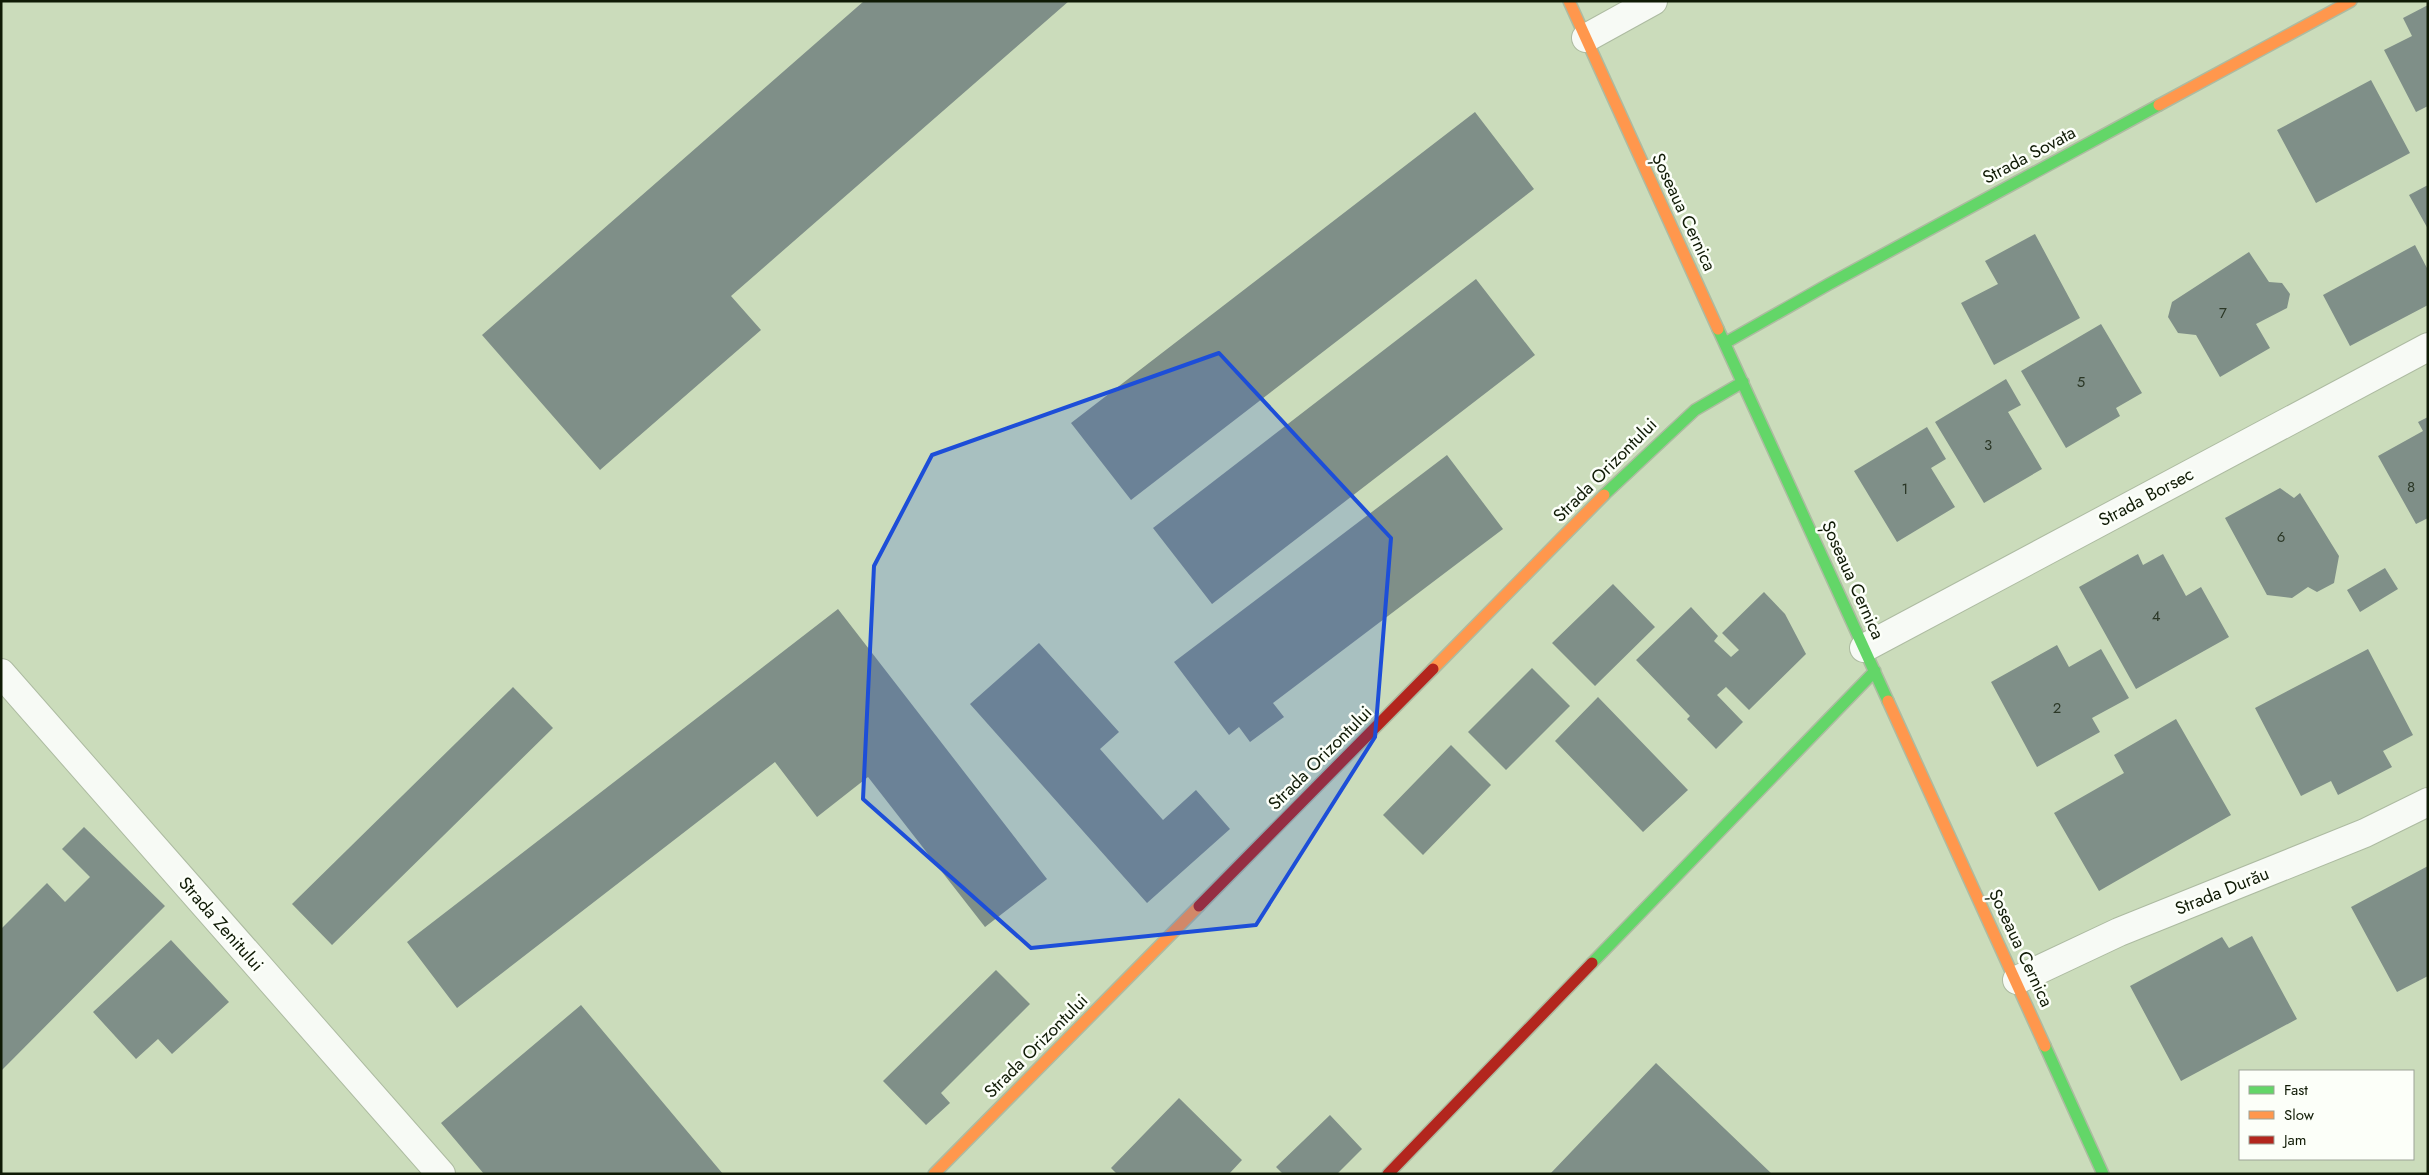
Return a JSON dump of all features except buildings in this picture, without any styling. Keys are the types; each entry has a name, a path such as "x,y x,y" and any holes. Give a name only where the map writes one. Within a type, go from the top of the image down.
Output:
{"street":[{"name":"Șoseaua Cernica","path":"1569,1 2017,980 2103,1174"},
{"path":"1586,38 1653,1"},
{"name":"Strada Sovata","path":"1725,343 1829,284 2351,1"},
{"name":"Strada Borsec","path":"1869,660 2428,346"},
{"name":"Strada Orizontului","path":"934,1174 1624,475 1695,410 1743,382"},
{"path":"1388,1174 1869,660"},
{"name":"Strada Zenitului","path":"1,673 442,1174"},
{"name":"Strada Durău","path":"2017,980 2119,932 2365,833 2428,802"}],"highlighted area":[{"path":"1219,353 1391,538 1375,737 1256,925 1031,948 863,799 874,566 932,455"}],"traffic: fast":[{"path":"1725,343 1829,284 2159,105"},
{"path":"1718,329 1888,701"},
{"path":"1604,495 1695,410 1743,382"},
{"path":"1592,963 1875,671"},
{"path":"2045,1046 2103,1174"}],"traffic: slow":[{"path":"1569,1 1718,329"},
{"path":"2159,105 2351,1"},
{"path":"1433,669 1604,495"},
{"path":"1888,701 2045,1046"},
{"path":"934,1174 1199,906"}],"traffic: jam":[{"path":"1199,906 1433,669"},
{"path":"1388,1174 1592,963"}]}
